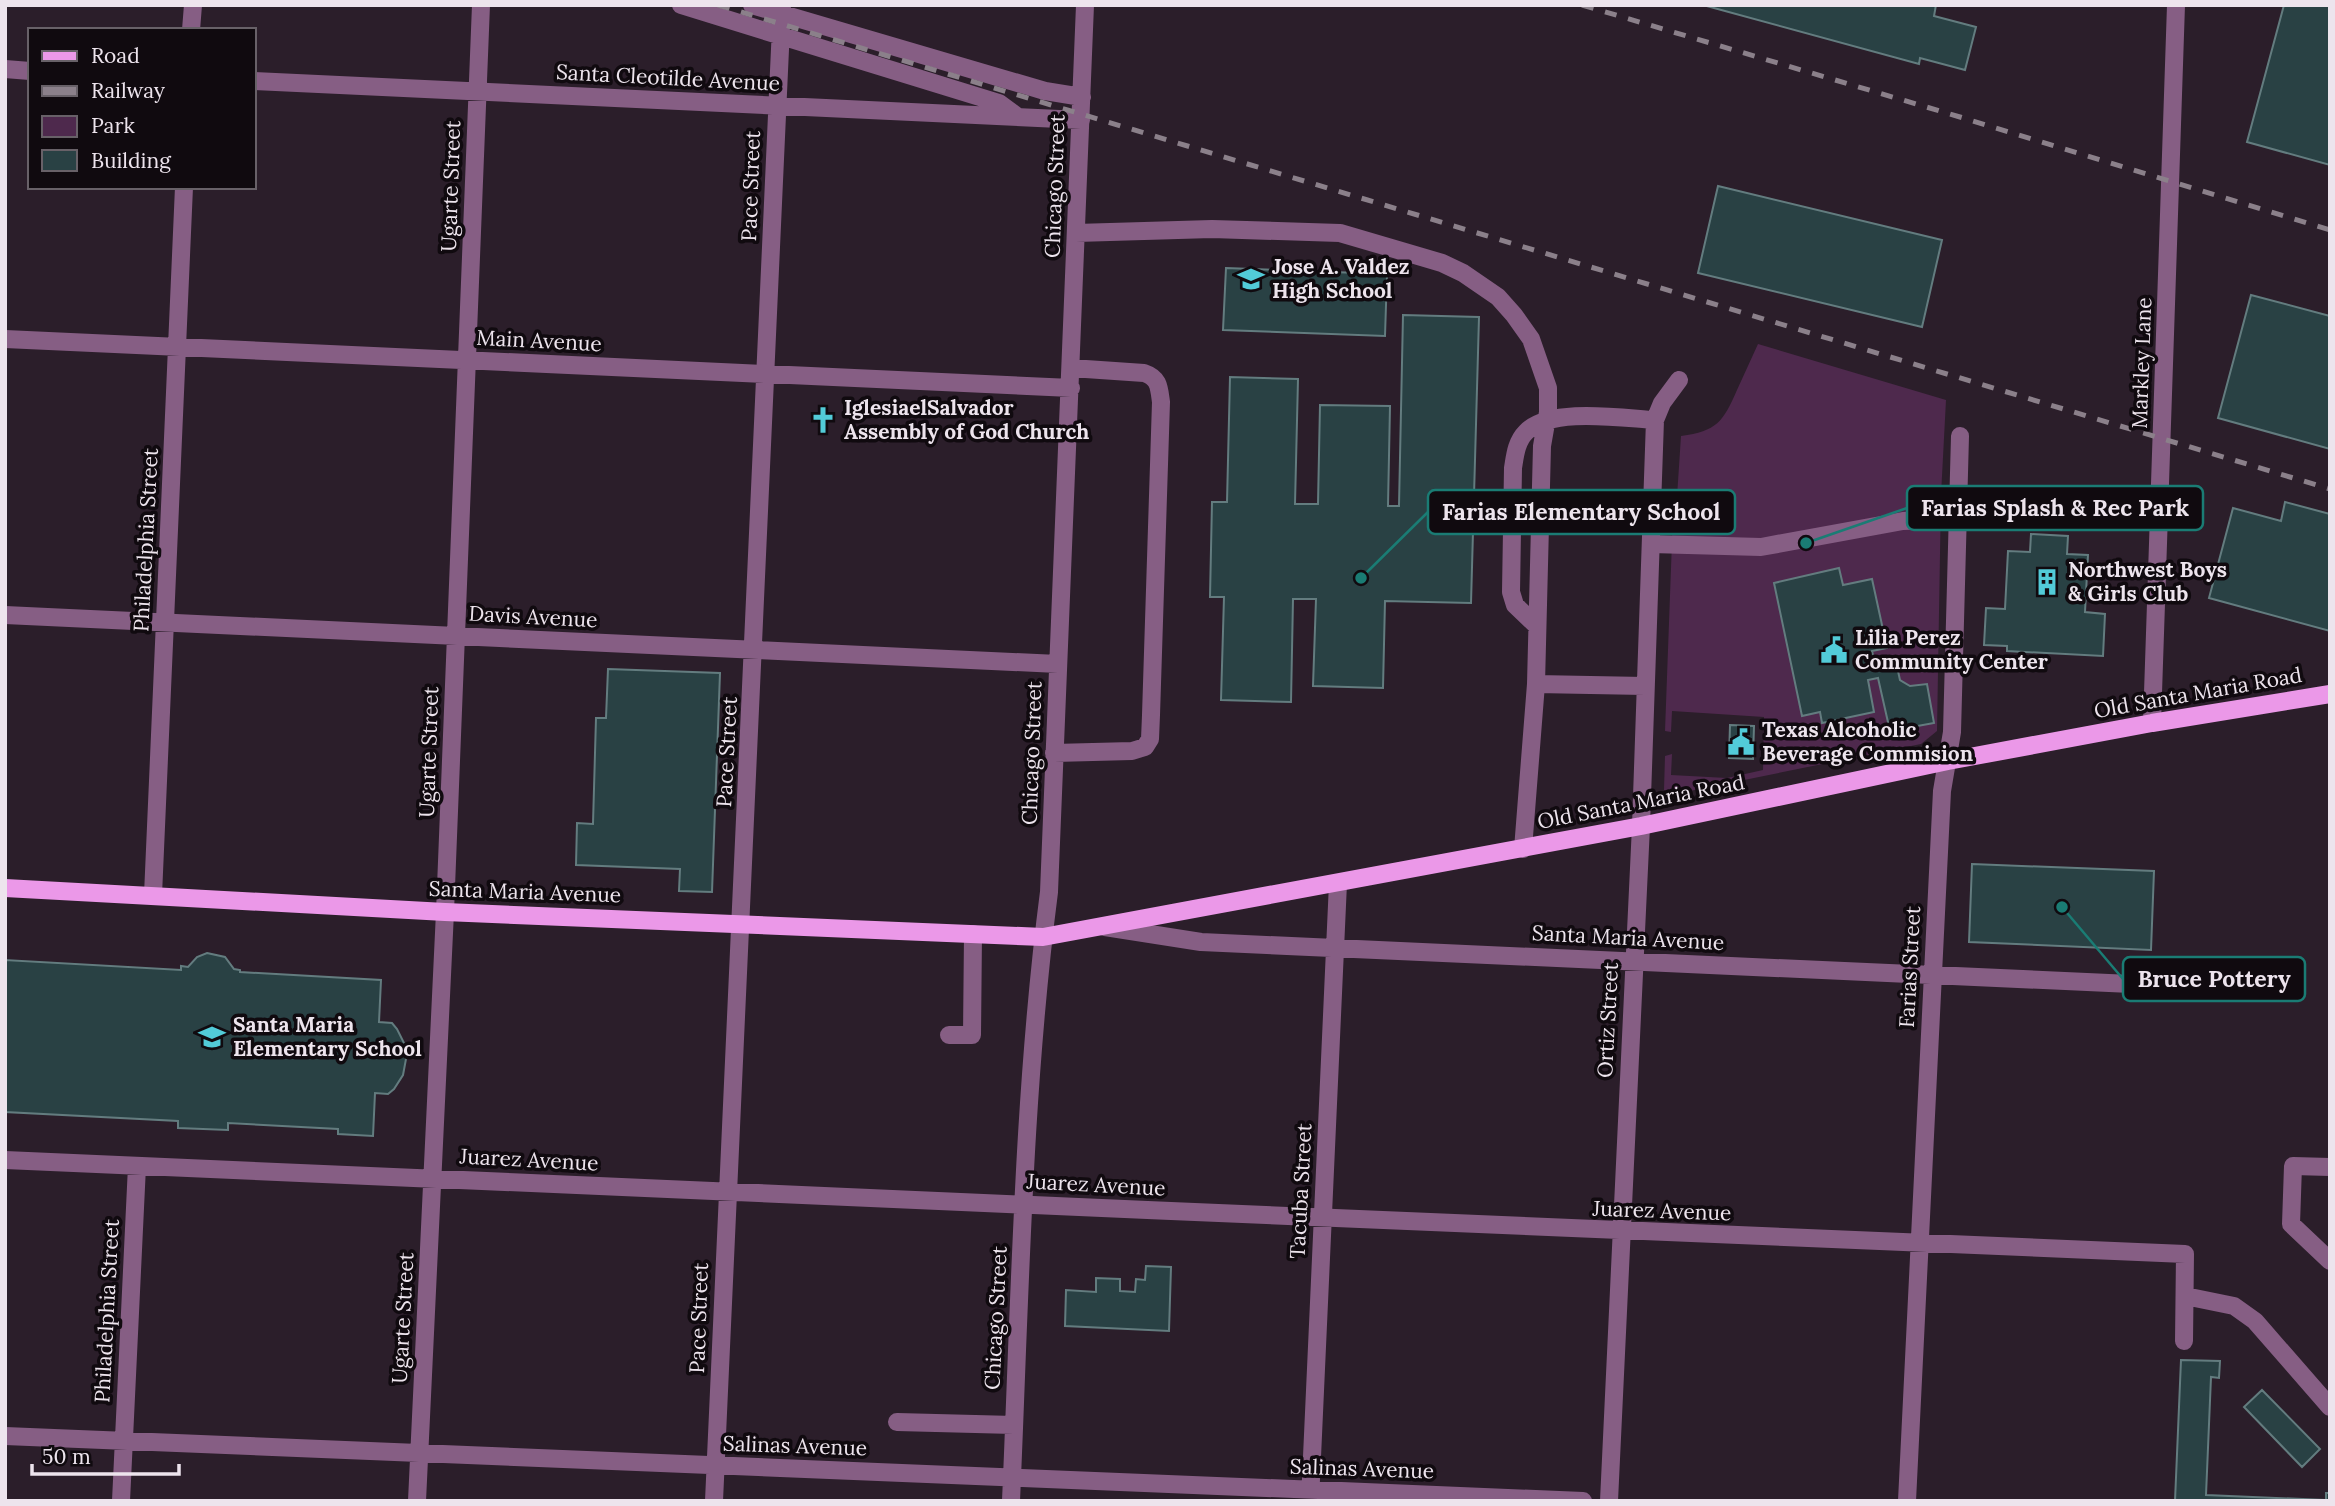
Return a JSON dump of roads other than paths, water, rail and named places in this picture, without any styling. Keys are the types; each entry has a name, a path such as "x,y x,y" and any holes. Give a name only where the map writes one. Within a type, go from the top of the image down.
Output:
{"main road":[{"name":"Old Santa Maria Road","path":"1043,937 1523,849 1948,761 2152,723 2330,694"},
{"name":"Santa Maria Avenue","path":"5,888 445,912 1043,937"}],"street":[{"path":"191,28 192,5"},
{"name":"Ugarte Street","path":"417,1501 445,912 481,5"},
{"path":"681,5 999,103 1018,117"},
{"path":"752,5 782,10 1045,91 1082,97"},
{"name":"Chicago Street","path":"1010,1501 1038,975 1049,892 1085,5"},
{"name":"Markley Lane","path":"2152,723 2176,5"},
{"name":"Pace Street","path":"714,1501 782,10"},
{"path":"5,69 28,71"},
{"name":"Santa Cleotilde Avenue","path":"256,81 1081,120"},
{"name":"Philadelphia Street","path":"153,895 184,189"},
{"path":"1076,233 1212,229 1340,233 1442,263 1463,273 1498,297 1514,315 1531,339 1548,388 1542,446 1536,684 1523,849"},
{"name":"Main Avenue","path":"5,339 1071,388"},
{"path":"1055,753 1132,751 1145,747 1150,738 1161,402 1159,384 1153,376 1144,373 1072,368"},
{"name":"Ortiz Street","path":"1609,1501 1641,826 1655,420 1662,403 1679,380"},
{"path":"1537,626 1515,604 1511,592 1513,468 1516,449 1526,432 1546,419 1562,416 1655,420"},
{"name":"Farias Street","path":"1907,1501 1942,791 1952,732 1960,436"},
{"path":"1651,544 1761,547 1903,521 1958,519"},
{"name":"Davis Avenue","path":"5,615 1058,664"},
{"path":"1536,684 1645,686"},
{"name":"Tacuba Street","path":"1310,1495 1338,883"},
{"name":"Santa Maria Avenue","path":"1102,926 1201,943 2153,985"},
{"path":"949,1035 972,1035 973,934"},
{"name":"Juarez Avenue","path":"5,1160 1621,1232 2185,1254 2185,1297"},
{"name":"Philadelphia Street","path":"121,1501 137,1166"},
{"path":"2330,1167 2293,1166 2291,1224 2330,1261"},
{"path":"2184,1341 2185,1297 2234,1306 2255,1321 2330,1407"},
{"path":"897,1422 1014,1425"},
{"name":"Salinas Avenue","path":"5,1436 1012,1478 1310,1495 1583,1501"}],"railway":[{"path":"718,5 2330,489"},
{"path":"1582,5 2330,230"}],"place":[{"name":"Jose A. Valdez High School","path":"1251,279"},
{"name":"IglesiaelSalvador Assembly of God Church","path":"823,420"},
{"name":"Farias Splash & Rec Park","path":"1806,543"},
{"name":"Farias Elementary School","path":"1361,578"},
{"name":"Northwest Boys & Girls Club","path":"2047,582"},
{"name":"Lilia Perez Community Center","path":"1834,650"},
{"name":"Texas Alcoholic Beverage Commision","path":"1741,742"},
{"name":"Bruce Pottery","path":"2062,907"},
{"name":"Santa Maria Elementary School","path":"212,1037"}]}
